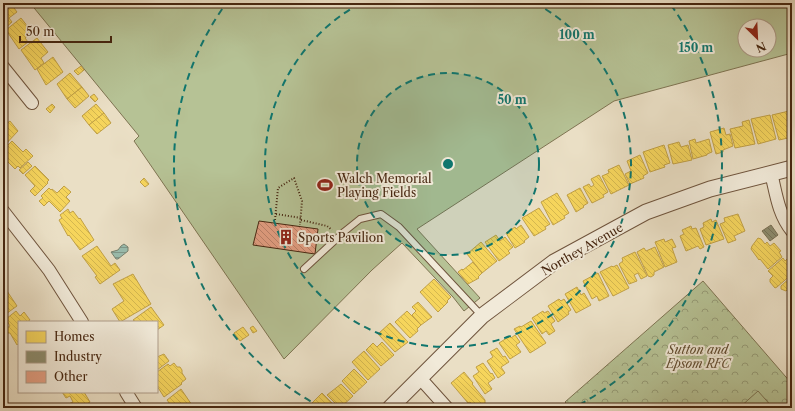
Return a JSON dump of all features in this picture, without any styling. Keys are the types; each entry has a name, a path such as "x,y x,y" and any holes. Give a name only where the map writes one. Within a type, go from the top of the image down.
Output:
{"street":[{"path":"3,67 32,103"},
{"name":"Northey Avenue","path":"390,408 482,316 554,262 646,212 710,189 792,168"},
{"path":"772,173 782,218 792,231"},
{"path":"3,211 49,270 81,321"},
{"path":"420,378 447,408"},
{"path":"127,393 136,408"}],"lane":[{"path":"304,269 339,236 360,219 382,214 399,227 482,316"}],"path":[{"path":"276,220 278,188 294,178 302,201 300,225"},
{"path":"276,214 327,226 339,236"}],"green space":[{"name":"Walch Memorial Playing Fields","path":"30,3 792,3 792,53 777,57 777,18 737,18 737,58 773,58 614,101 417,229 480,298 464,311 453,297 402,243 372,270 284,359 134,141 139,136"},
{"name":"Sutton and Epsom RFC","path":"703,281 792,384 792,408 571,408 565,402"},
{"path":"758,391 773,408 739,408"}],"shaded area":[{"path":"124,244 128,247 128,251 116,259 111,252 118,250"}],"building: Homes":[{"path":"3,3 12,3 11,4 17,12 9,18 12,22 3,30"},
{"path":"21,18 32,32 25,38 28,42 19,49 6,30"},
{"path":"37,38 48,52 41,58 44,63 35,70 21,50"},
{"path":"53,57 63,72 46,85 37,69"},
{"path":"81,66 84,70 78,75 74,71"},
{"path":"70,73 82,87 67,99 57,84"},
{"path":"82,87 89,96 75,108 67,99"},
{"path":"94,94 98,99 95,102 90,97"},
{"path":"52,104 55,107 50,113 46,109"},
{"path":"96,104 104,113 89,125 82,116"},
{"path":"789,111 792,124 792,136 790,136 790,134 787,135 788,138 779,140 772,115"},
{"path":"104,113 111,123 97,134 89,125"},
{"path":"770,115 776,139 758,144 751,119"},
{"path":"3,120 6,124 10,121 18,131 3,147"},
{"path":"749,120 755,144 735,148 730,129 743,126 742,122"},
{"path":"724,128 726,135 730,134 733,146 716,154 710,132"},
{"path":"695,139 696,143 709,139 712,152 693,159 689,141"},
{"path":"12,141 23,152 26,149 33,156 20,168 18,166 15,169 3,157 3,150"},
{"path":"679,142 681,147 688,145 692,160 673,164 668,145"},
{"path":"664,145 670,163 664,165 665,167 650,172 643,152"},
{"path":"640,155 648,173 643,176 644,178 630,184 625,174 631,171 627,161"},
{"path":"28,162 32,166 23,174 19,170"},
{"path":"619,165 629,185 611,194 602,176 609,173 608,170"},
{"path":"35,166 49,180 47,182 48,183 35,196 30,191 35,186 25,175"},
{"path":"599,175 608,192 603,195 604,197 592,203 583,187 589,184 591,187 594,185 591,179"},
{"path":"144,178 149,184 145,187 140,182"},
{"path":"64,186 71,192 66,197 70,201 60,212 49,201 44,206 39,201 43,198 41,196 49,188 57,193"},
{"path":"580,188 588,203 576,212 567,195"},
{"path":"557,193 569,213 564,216 565,218 553,225 541,202"},
{"path":"539,208 550,224 545,227 546,229 534,236 522,218"},
{"path":"68,209 70,213 73,211 79,219 80,218 94,240 80,250 69,235 68,236 59,220 62,218 60,215"},
{"path":"738,214 745,231 734,236 736,240 728,243 720,224 725,222 724,218"},
{"path":"711,219 712,222 716,220 724,239 706,245 700,229 704,227 703,223"},
{"path":"521,225 529,237 524,241 525,242 515,248 506,233"},
{"path":"691,226 692,229 696,228 704,247 700,249 698,246 686,251 680,236 684,234 682,230"},
{"path":"496,235 500,241 505,237 513,247 508,251 510,253 499,261 485,242"},
{"path":"758,238 765,244 767,242 770,246 774,243 781,251 779,252 782,257 768,269 751,249"},
{"path":"664,239 665,242 672,239 676,247 672,248 677,262 665,267 655,242"},
{"path":"481,242 497,261 482,273 467,254"},
{"path":"97,246 111,266 115,263 120,270 100,284 95,277 97,276 82,256"},
{"path":"655,247 664,267 654,272 654,275 651,277 648,276 637,252 644,248 646,251"},
{"path":"635,252 647,276 641,279 638,273 634,275 637,281 629,284 619,264 623,261 622,258"},
{"path":"783,258 785,261 787,259 792,264 790,269 792,274 775,288 770,282 770,279 773,276 768,271"},
{"path":"473,262 482,273 478,277 479,278 468,284 458,272"},
{"path":"617,265 629,288 613,296 600,272"},
{"path":"598,273 609,296 599,301 597,296 592,299 583,281"},
{"path":"133,274 151,304 119,321 112,309 124,301 113,284"},
{"path":"792,276 792,297 788,289 786,291 781,289 781,286"},
{"path":"434,279 451,297 438,312 420,292"},
{"path":"3,285 17,306 3,316"},
{"path":"577,287 581,295 584,293 591,305 576,313 565,294"},
{"path":"559,299 561,301 564,299 571,310 568,312 569,314 558,322 548,306"},
{"path":"418,302 432,317 421,325 412,315 416,311 412,307"},
{"path":"151,307 164,325 158,329 158,321 133,320"},
{"path":"16,311 20,316 24,312 30,320 18,321 17,345 10,333 6,331 10,326 6,319"},
{"path":"407,311 421,325 417,329 418,331 410,338 395,322"},
{"path":"543,311 544,313 548,311 555,321 551,324 555,331 549,335 546,331 542,334 532,318"},
{"path":"531,321 546,343 530,353 514,329"},
{"path":"390,323 408,342 395,352 378,334"},
{"path":"253,326 257,331 253,333 250,328"},
{"path":"243,327 249,335 240,341 234,333"},
{"path":"515,335 520,342 516,345 521,352 510,359 499,343 510,336 511,338"},
{"path":"382,342 394,355 381,366 366,350 373,343 377,347"},
{"path":"497,348 503,357 505,356 509,362 501,367 505,373 498,378 487,361 493,357 490,352"},
{"path":"364,351 380,369 368,380 352,362"},
{"path":"164,354 169,361 158,369 158,357"},
{"path":"174,363 177,367 180,367 186,379 181,383 182,384 164,397 158,388 158,371 168,364 170,366"},
{"path":"483,363 495,378 488,383 492,389 485,394 473,376 479,372 476,367"},
{"path":"354,369 367,382 354,394 342,381"},
{"path":"464,372 485,400 485,403 480,408 476,408 470,402 468,403 451,383"},
{"path":"341,384 353,396 340,408 327,395"},
{"path":"181,389 194,408 173,408 167,400"},
{"path":"63,393 85,393 90,402 80,408 68,408 66,405 73,402 70,396 66,398"},
{"path":"322,393 337,408 307,408"}],"building: Industry":[{"path":"771,225 778,235 770,241 762,231"}],"building: Other":[{"name":"Sports Pavilion","path":"259,221 318,229 315,254 253,245"}],"place":[{"name":"Walch Memorial Playing Fields","path":"325,185"},
{"name":"Sports Pavilion","path":"286,237"}]}
